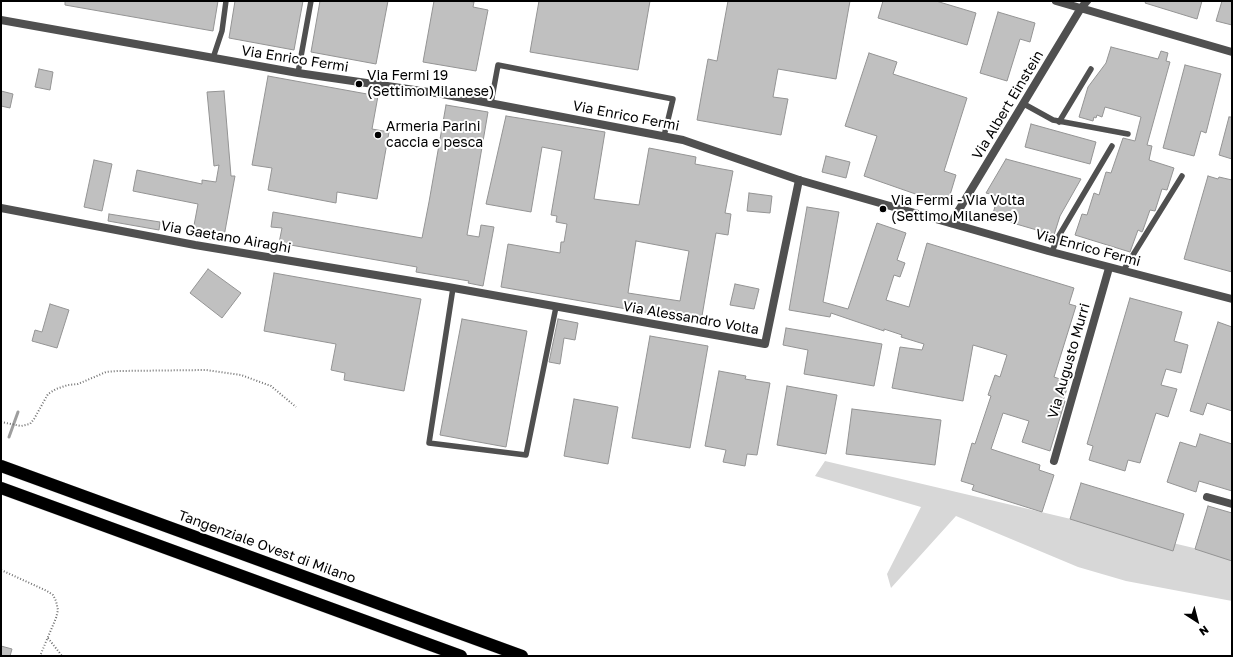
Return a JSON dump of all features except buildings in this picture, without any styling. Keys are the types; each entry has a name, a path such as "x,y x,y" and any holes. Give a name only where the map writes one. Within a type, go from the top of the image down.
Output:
{"highway":[{"name":"Tangenziale Ovest di Milano","path":"1,466 522,656"},
{"path":"1,488 461,656"}],"street":[{"path":"1056,1 1232,52"},
{"name":"Via Albert Einstein","path":"951,223 1081,8 1088,1"},
{"name":"Via Enrico Fermi","path":"1,20 298,73 442,94 683,140 799,180 1109,268 1232,299"},
{"name":"Via Alessandro Volta","path":"451,288 765,344 799,180"},
{"name":"Via Gaetano Airaghi","path":"1,208 195,245 451,288"},
{"name":"Via Augusto Murri","path":"1054,461 1109,268"},
{"path":"1207,497 1232,504"}],"lane":[{"path":"213,58 222,31 226,1"},
{"path":"298,73 311,1"},
{"path":"491,103 498,66 665,97 673,99 664,136"},
{"path":"1059,122 1091,69"},
{"path":"1024,104 1059,122 1128,134"},
{"path":"1052,252 1057,240 1112,146"},
{"path":"1123,271 1182,176"},
{"path":"451,288 429,443 526,455 556,307"}],"path":[{"path":"1,422 21,426 30,424 48,394 56,388 78,384 106,372 118,371 206,370 241,375 271,386 296,407"},
{"path":"1,570 47,591 56,601 58,610 40,656"},
{"path":"48,638 62,656"}],"shaded area":[{"path":"825,461 1232,557 1232,601 1126,581 1078,567 956,516 891,588 887,574 921,507 815,476"}],"waterway":[{"path":"9,437 18,412"}],"place":[{"name":"Via Fermi 19 (Settimo Milanese)","path":"359,84"},
{"name":"Armeria Parini caccia e pesca","path":"378,135"},
{"name":"Via Fermi - Via Volta (Settimo Milanese)","path":"883,209"}]}
